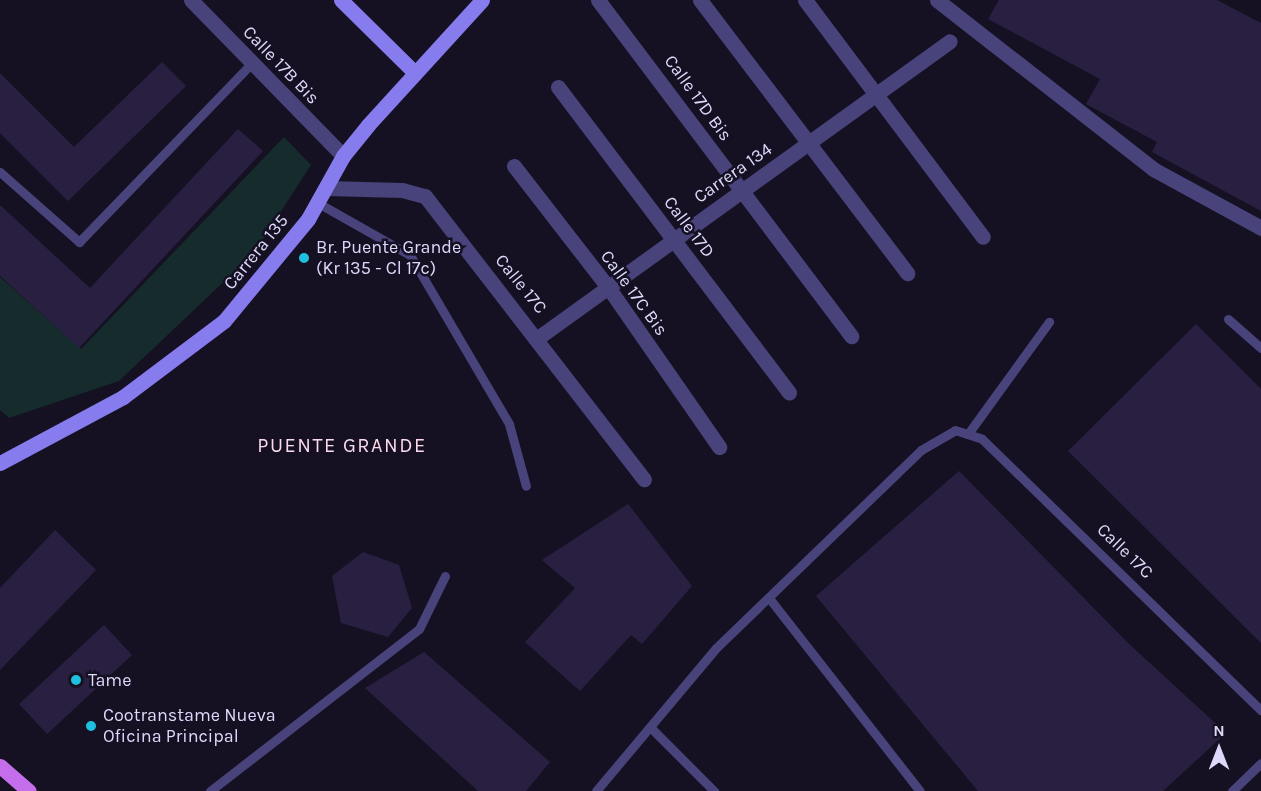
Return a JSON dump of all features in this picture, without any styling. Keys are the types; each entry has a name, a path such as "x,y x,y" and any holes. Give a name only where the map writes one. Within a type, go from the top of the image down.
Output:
{"main road":[{"path":"0,766 29,791"}],"street":[{"name":"Calle 17B Bis","path":"191,0 343,156"},
{"name":"Carrera 135","path":"0,463 105,408 191,350 256,286 318,203 343,156 482,0"},
{"name":"Calle 17D Bis","path":"598,0 851,336"},
{"path":"700,0 811,141 907,273"},
{"path":"805,0 983,237"},
{"path":"937,0 1153,169 1261,228"},
{"path":"347,2 415,73"},
{"name":"Carrera 134","path":"539,337 950,41"},
{"name":"Calle 17D","path":"558,87 789,392"},
{"name":"Calle 17C Bis","path":"514,166 608,287 719,447"},
{"name":"Calle 17C","path":"326,188 402,190 425,196 539,337 644,479"}],"lane":[{"path":"0,172 79,242 252,63"},
{"path":"318,203 410,255 509,424 526,486"},
{"path":"1228,319 1261,348"},
{"path":"596,791 716,648 921,450 955,430 970,431 1049,322"},
{"name":"Calle 17C","path":"970,431 1261,710"},
{"path":"210,791 419,629 445,576"},
{"path":"770,598 920,791"},
{"path":"650,727 714,791"},
{"path":"1232,791 1261,763"}],"green space":[{"path":"284,137 311,165 254,253 119,381 9,418 0,410 0,277 81,349"}],"building":[{"path":"999,0 1217,0 1261,23 1261,211 1152,152 1157,142 1086,104 1100,79 988,19"},
{"path":"162,62 186,86 68,201 0,133 0,73 74,147"},
{"path":"238,129 263,151 79,348 0,276 0,205 90,288"},
{"path":"1196,324 1261,389 1261,643 1068,451"},
{"path":"959,471 1128,643 1226,733 1163,791 978,791 816,596"},
{"path":"628,504 692,586 642,644 631,635 580,691 525,642 575,588 542,560"},
{"path":"55,530 96,570 0,670 0,588"},
{"path":"363,552 399,565 412,608 388,637 341,623 332,576"},
{"name":"Tame","path":"104,625 132,655 47,734 19,704"},
{"path":"424,652 550,762 526,791 478,791 365,688"}],"place":[{"name":"Br. Puente Grande (Kr 135 - Cl 17c)","path":"304,258"},
{"name":"Tame","path":"76,680"},
{"name":"Cootranstame Nueva Oficina Principal","path":"91,726"}],"district":[{"name":"PUENTE GRANDE","path":"342,445"}]}
